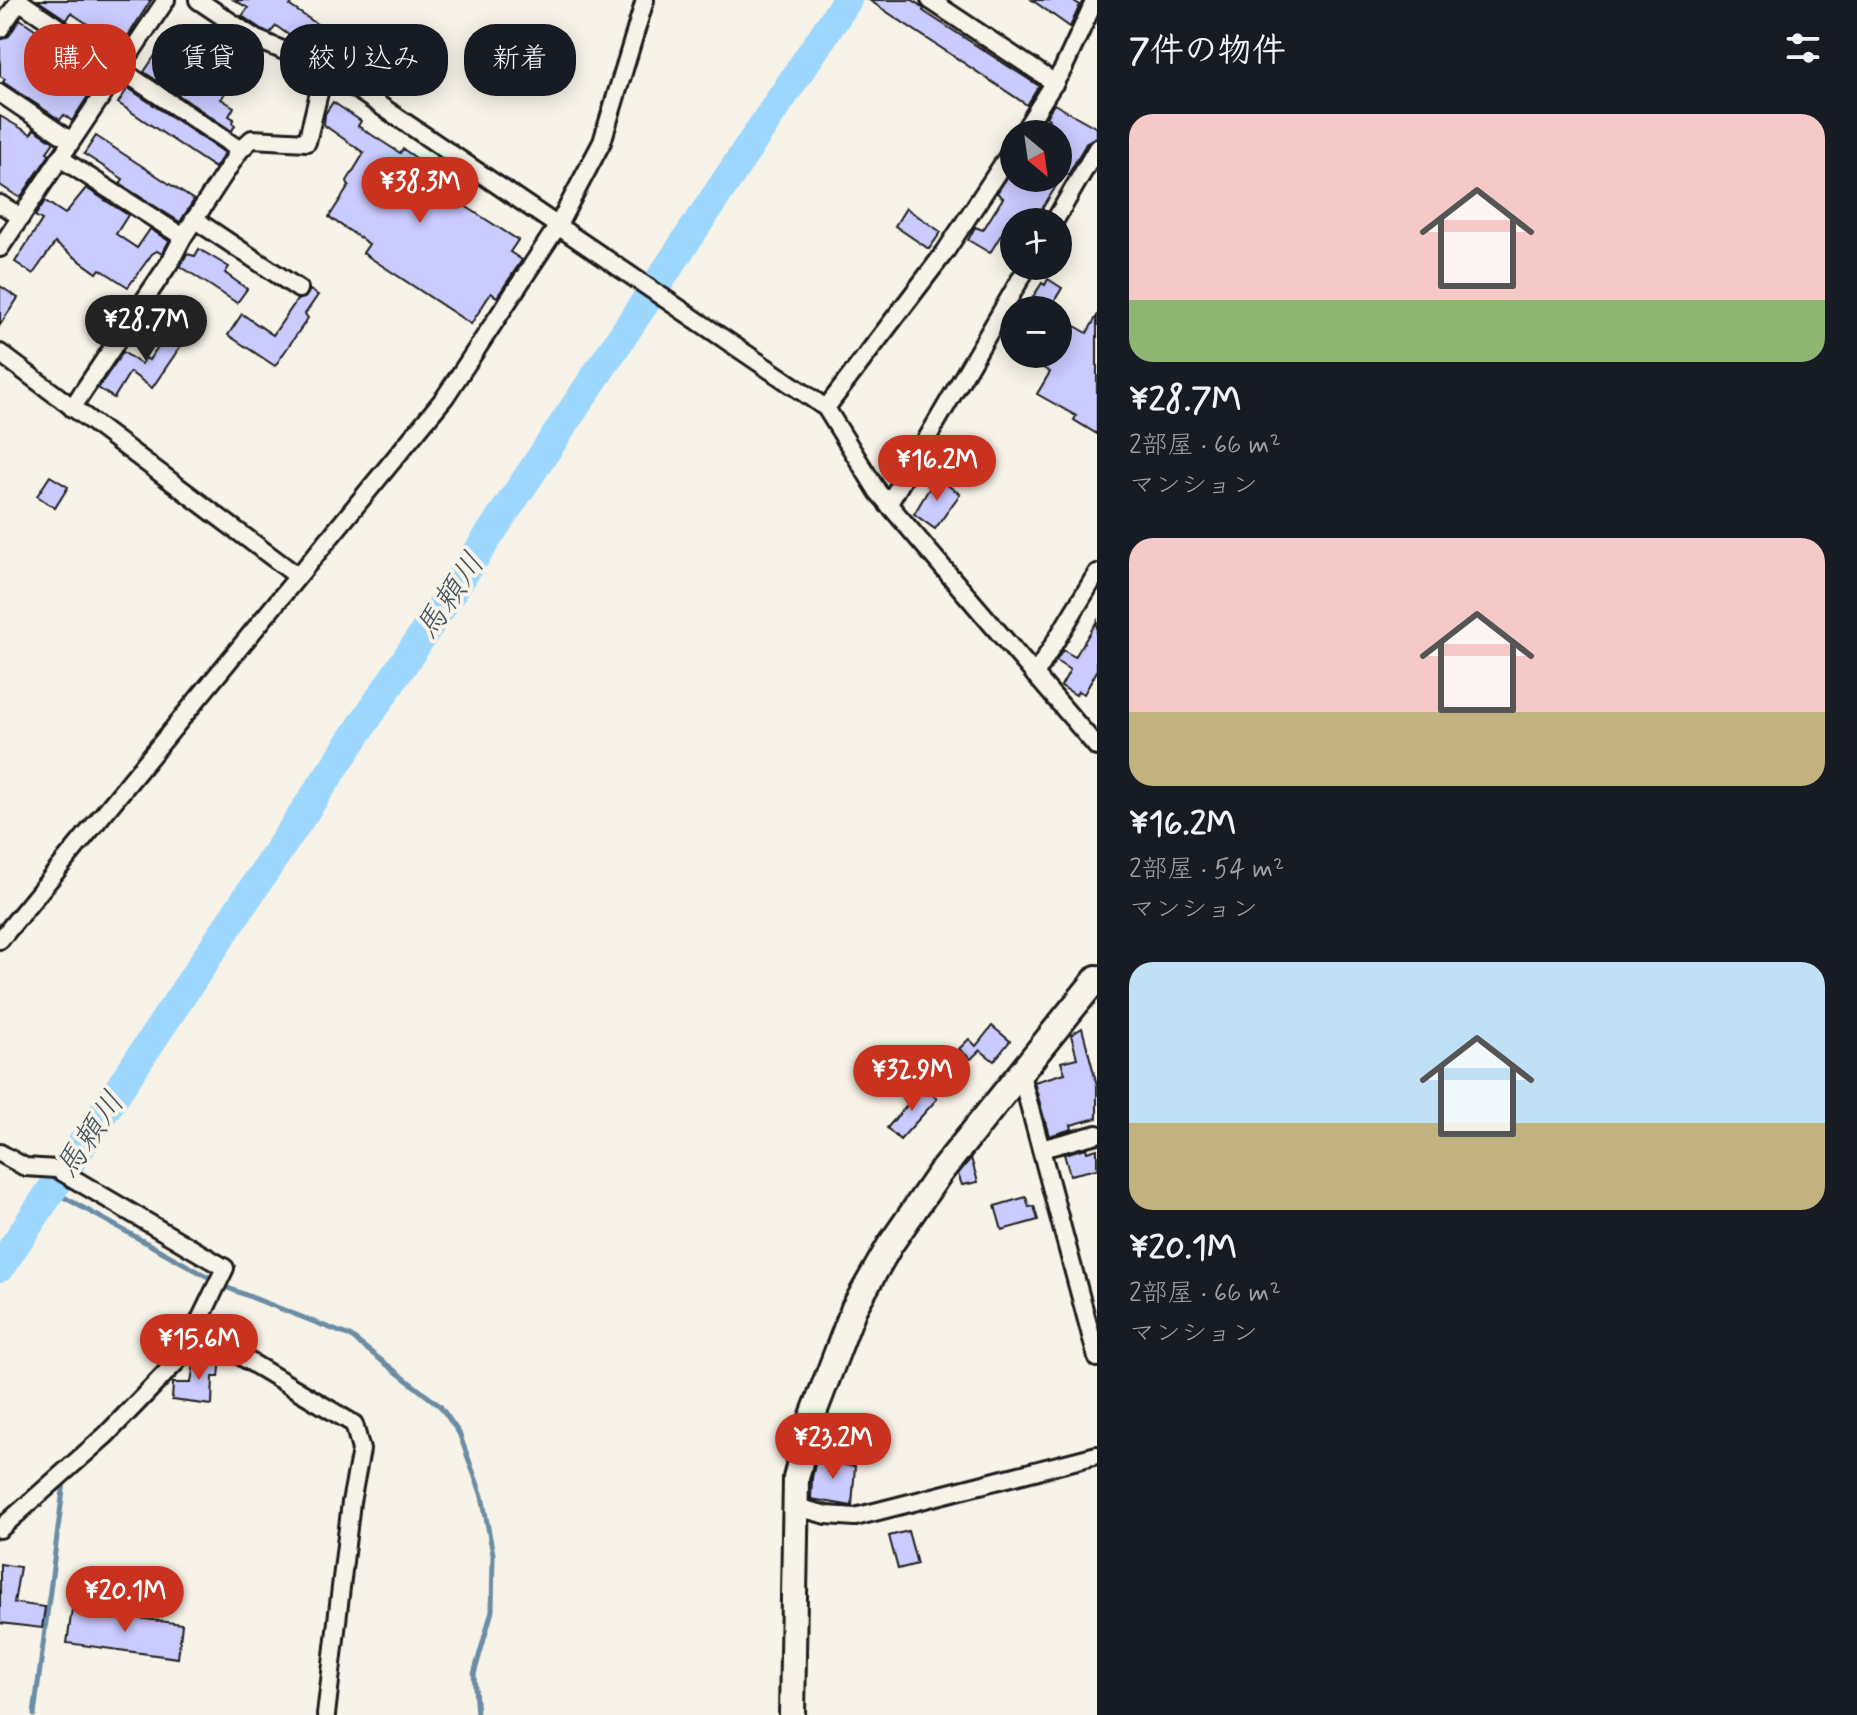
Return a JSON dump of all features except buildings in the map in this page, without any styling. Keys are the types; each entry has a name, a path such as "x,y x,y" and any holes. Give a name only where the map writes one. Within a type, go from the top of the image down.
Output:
{"street":[{"path":"136,43 166,0"},
{"path":"198,0 256,39 280,49"},
{"path":"0,940 296,575 445,397 557,227 602,142 645,0"},
{"path":"930,0 1055,83"},
{"path":"1031,120 1055,83 1095,0"},
{"path":"0,29 19,1 54,24"},
{"path":"136,79 240,150"},
{"path":"0,93 71,141"},
{"path":"0,248 100,96"},
{"path":"72,408 170,262 194,219 240,150 252,139 307,142 319,96"},
{"path":"366,96 826,408 888,505 1097,747"},
{"path":"1062,208 1097,148"},
{"path":"60,158 183,237"},
{"path":"826,408 945,252 1000,168"},
{"path":"0,204 21,217"},
{"path":"194,219 299,289"},
{"path":"888,505 1020,280"},
{"path":"0,353 296,575"},
{"path":"1035,675 1097,573"},
{"path":"792,1715 796,1478 810,1423 854,1308 920,1200 1097,978"},
{"path":"1020,1071 1097,1358"},
{"path":"1041,1149 1097,1134"},
{"path":"0,1153 25,1167 57,1169 225,1268 183,1355 77,1462 0,1529"},
{"path":"197,1330 354,1424 360,1435 361,1450 351,1502 326,1715"},
{"path":"796,1507 827,1515 855,1517 1097,1455"}],"waterway":[{"name":"馬頼川","path":"0,1267 847,0"},
{"path":"51,1190 228,1288 350,1336 440,1406 459,1433 482,1496 493,1554 492,1611 474,1674 477,1715"},
{"path":"34,1715 64,1482"}]}
